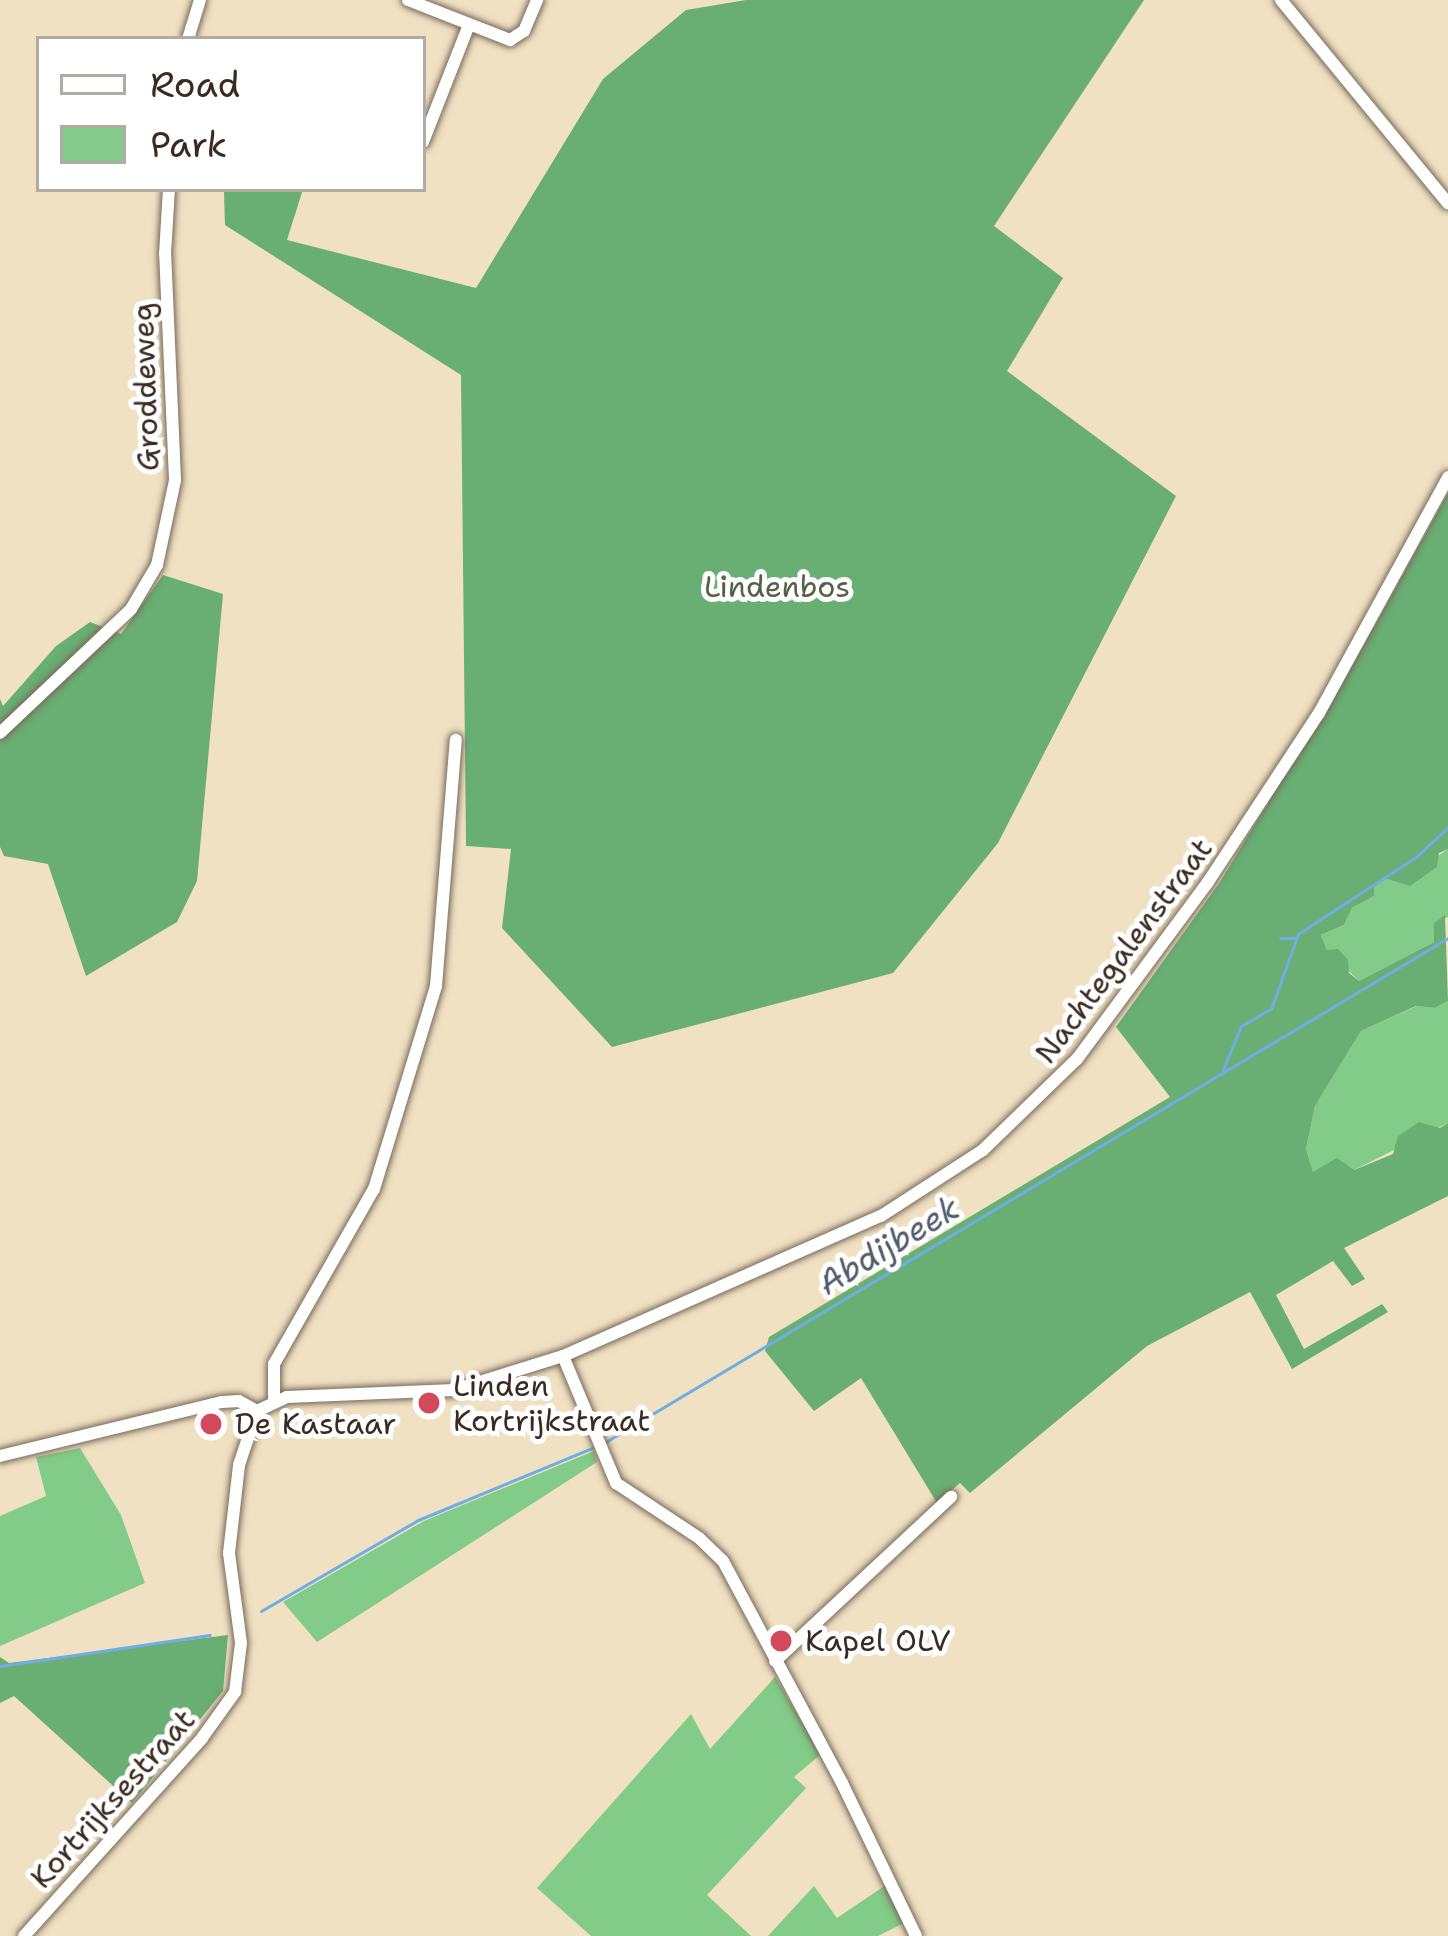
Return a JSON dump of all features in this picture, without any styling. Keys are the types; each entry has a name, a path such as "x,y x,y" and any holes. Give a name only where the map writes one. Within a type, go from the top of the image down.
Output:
{"street":[{"path":"189,36 200,0"},
{"path":"408,0 510,40 524,31 537,0"},
{"path":"1281,0 1448,203"},
{"path":"426,134 468,27"},
{"name":"Groddeweg","path":"0,733 131,609 157,565 175,480 165,254 169,192"},
{"name":"Nachtegalenstraat","path":"274,1399 454,1390 563,1356 881,1216 983,1150 1053,1086 1107,1022 1270,791 1448,477"},
{"path":"0,1456 222,1402 238,1401 257,1412 274,1399 274,1364 374,1189 436,986 456,740"},
{"path":"563,1356 616,1483 712,1548 776,1661 916,1936"},
{"name":"Kortrijksestraat","path":"24,1936 202,1738 235,1693 241,1643 230,1588 230,1538 239,1466 257,1412"},
{"path":"776,1661 950,1497"}],"green space":[{"name":"Lindenbos","path":"746,0 1144,0 994,226 1063,278 1007,371 1176,496 998,843 893,973 612,1047 502,928 511,849 466,846 461,375 225,225 224,192 302,192 287,240 476,288 603,79 686,10"},
{"path":"1448,493 1448,849 1439,853 1437,867 1410,886 1385,878 1374,885 1374,896 1352,908 1344,925 1321,935 1327,950 1338,949 1348,960 1349,973 1359,981 1434,942 1434,923 1445,915 1448,1001 1435,1008 1416,1006 1361,1031 1315,1106 1306,1149 1313,1172 1337,1158 1354,1170 1393,1154 1398,1136 1419,1122 1440,1128 1448,1123 1448,1196 1344,1248 1365,1279 1352,1286 1333,1261 1276,1295 1304,1349 1382,1304 1388,1312 1292,1369 1250,1292 1147,1346 970,1493 960,1483 937,1503 861,1378 814,1411 765,1351 769,1337 1170,1097 1116,1027 1220,882 1364,645"},
{"path":"163,575 223,594 197,881 177,922 86,976 48,864 4,856 0,847 0,699 3,706 56,646 90,622 121,634"},
{"path":"1448,849 1448,917 1434,923 1434,942 1359,981 1327,950 1321,935 1344,925 1352,908 1374,896 1374,886 1385,877 1401,881"},
{"path":"1448,1001 1448,1123 1354,1170 1313,1172 1306,1149 1315,1106 1361,1031 1417,1006 1435,1008"},
{"path":"80,1448 121,1515 145,1583 0,1646 0,1516 46,1496 36,1457"},
{"path":"594,1451 597,1462 317,1642 283,1602 424,1521"},
{"path":"228,1635 223,1691 132,1803 14,1696 0,1703 0,1657 9,1663"},
{"path":"775,1677 821,1754 794,1777 806,1788 707,1895 751,1936 591,1936 537,1888 691,1714 710,1749"},
{"path":"886,1885 904,1923 878,1936 768,1936 814,1886 837,1918"}],"waterway":[{"path":"1222,1072 1241,1026 1271,1009 1298,934 1417,856 1448,827"},
{"path":"1280,938 1295,938"},
{"name":"Abdijbeek","path":"607,1441 1448,938"},
{"name":"Abdijbeek","path":"261,1611 418,1520 592,1448"},
{"name":"Abdijbeek","path":"0,1666 210,1635"}],"place":[{"name":"Linden Kortrijkstraat","path":"429,1403"},
{"name":"De Kastaar","path":"211,1424"},
{"name":"Kapel OLV","path":"781,1641"}]}
